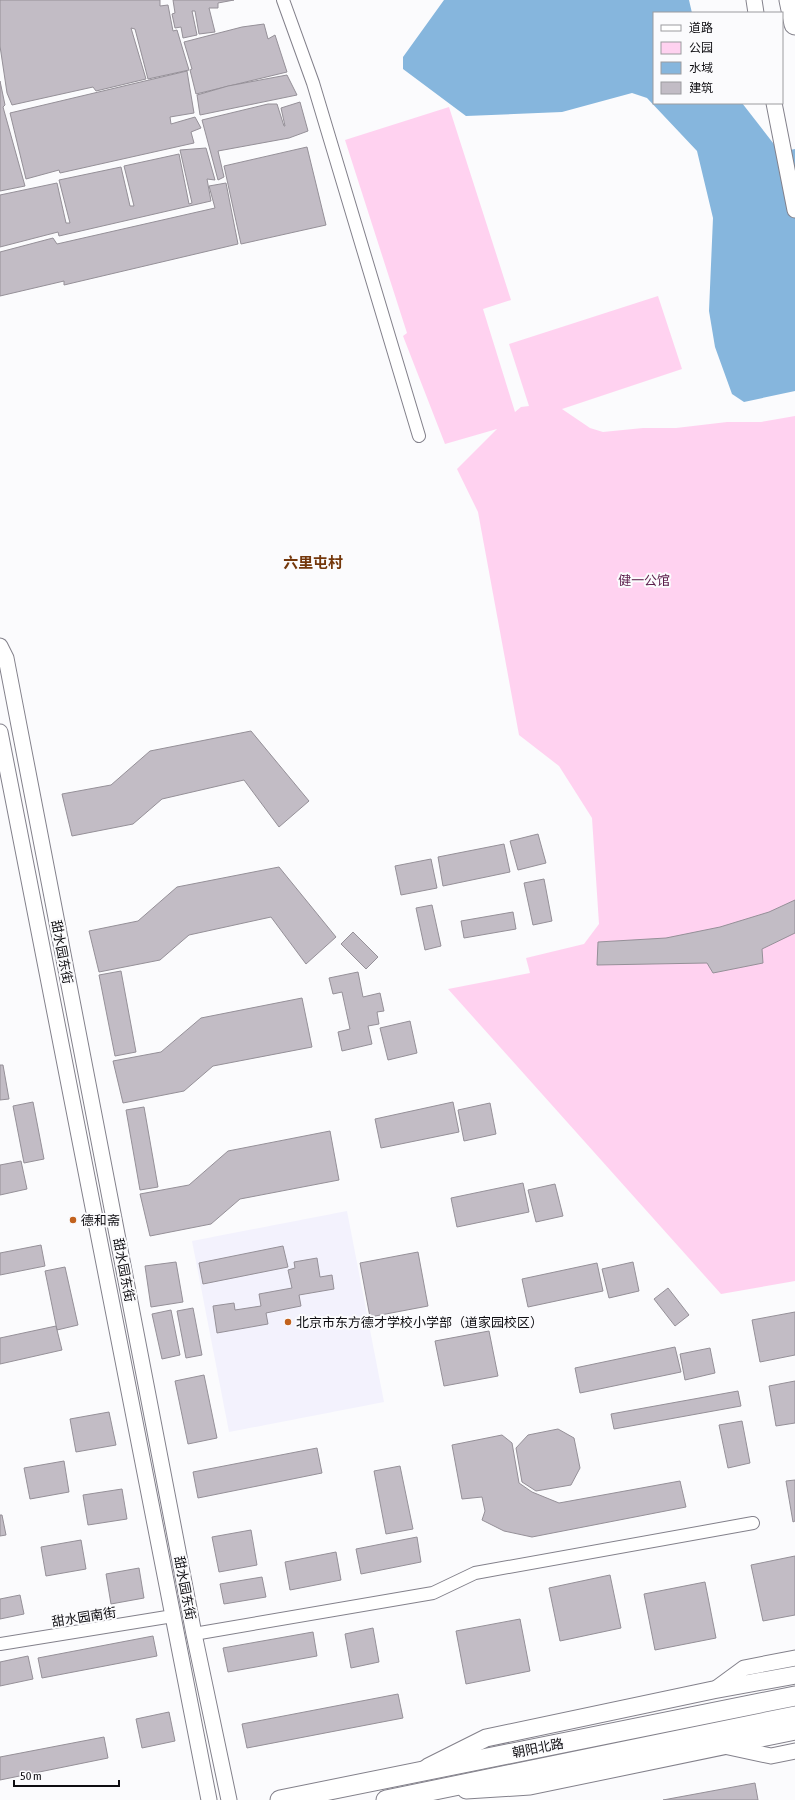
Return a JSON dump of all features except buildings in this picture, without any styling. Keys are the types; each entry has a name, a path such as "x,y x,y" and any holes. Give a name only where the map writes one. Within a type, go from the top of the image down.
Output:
{"highway":[{"path":"790,0 795,24"}],"main road":[{"path":"416,1772 486,1738 713,1690 795,1675"},
{"name":"朝阳北路","path":"280,1800 791,1697"},
{"path":"420,1793 530,1786 721,1746 793,1721"},
{"name":"朝阳北路","path":"386,1800 793,1721"}],"street":[{"path":"283,0 313,83 419,436"},
{"path":"754,0 756,12"},
{"path":"774,104 795,210"},
{"name":"甜水园东街","path":"0,646 6,658 194,1634 229,1800"},
{"name":"甜水园东街","path":"0,732 209,1800"},
{"path":"194,1634 433,1592 475,1574 753,1522"},
{"name":"甜水园南街","path":"0,1644 173,1616"},
{"path":"713,1690 744,1668 795,1658"},
{"path":"721,1746 771,1756 795,1752"}],"shaded area":[{"name":"北京市东方德才学校小学部（道家园校区）","path":"347,1211 384,1402 229,1432 192,1241"}],"green space":[{"name":"健一公馆","path":"449,107 511,300 483,309 515,412 521,407 529,406 509,344 658,296 682,369 562,409 590,428 603,432 643,428 676,428 727,422 761,422 795,416 795,1281 721,1294 448,989 530,973 526,958 584,944 599,924 592,818 559,766 519,735 478,512 457,469 497,429 445,444 403,336 407,333 345,140"}],"water":[{"path":"444,0 689,0 692,12 653,12 653,104 743,104 780,152 795,149 795,391 744,402 732,394 715,347 709,311 713,218 697,151 647,98 632,93 562,112 466,116 403,69 403,57"}],"place":[{"name":"德和斋","path":"73,1220"},
{"name":"北京市东方德才学校小学部（道家园校区）","path":"288,1322"}],"district":[{"name":"六里屯村","path":"313,562"}]}
